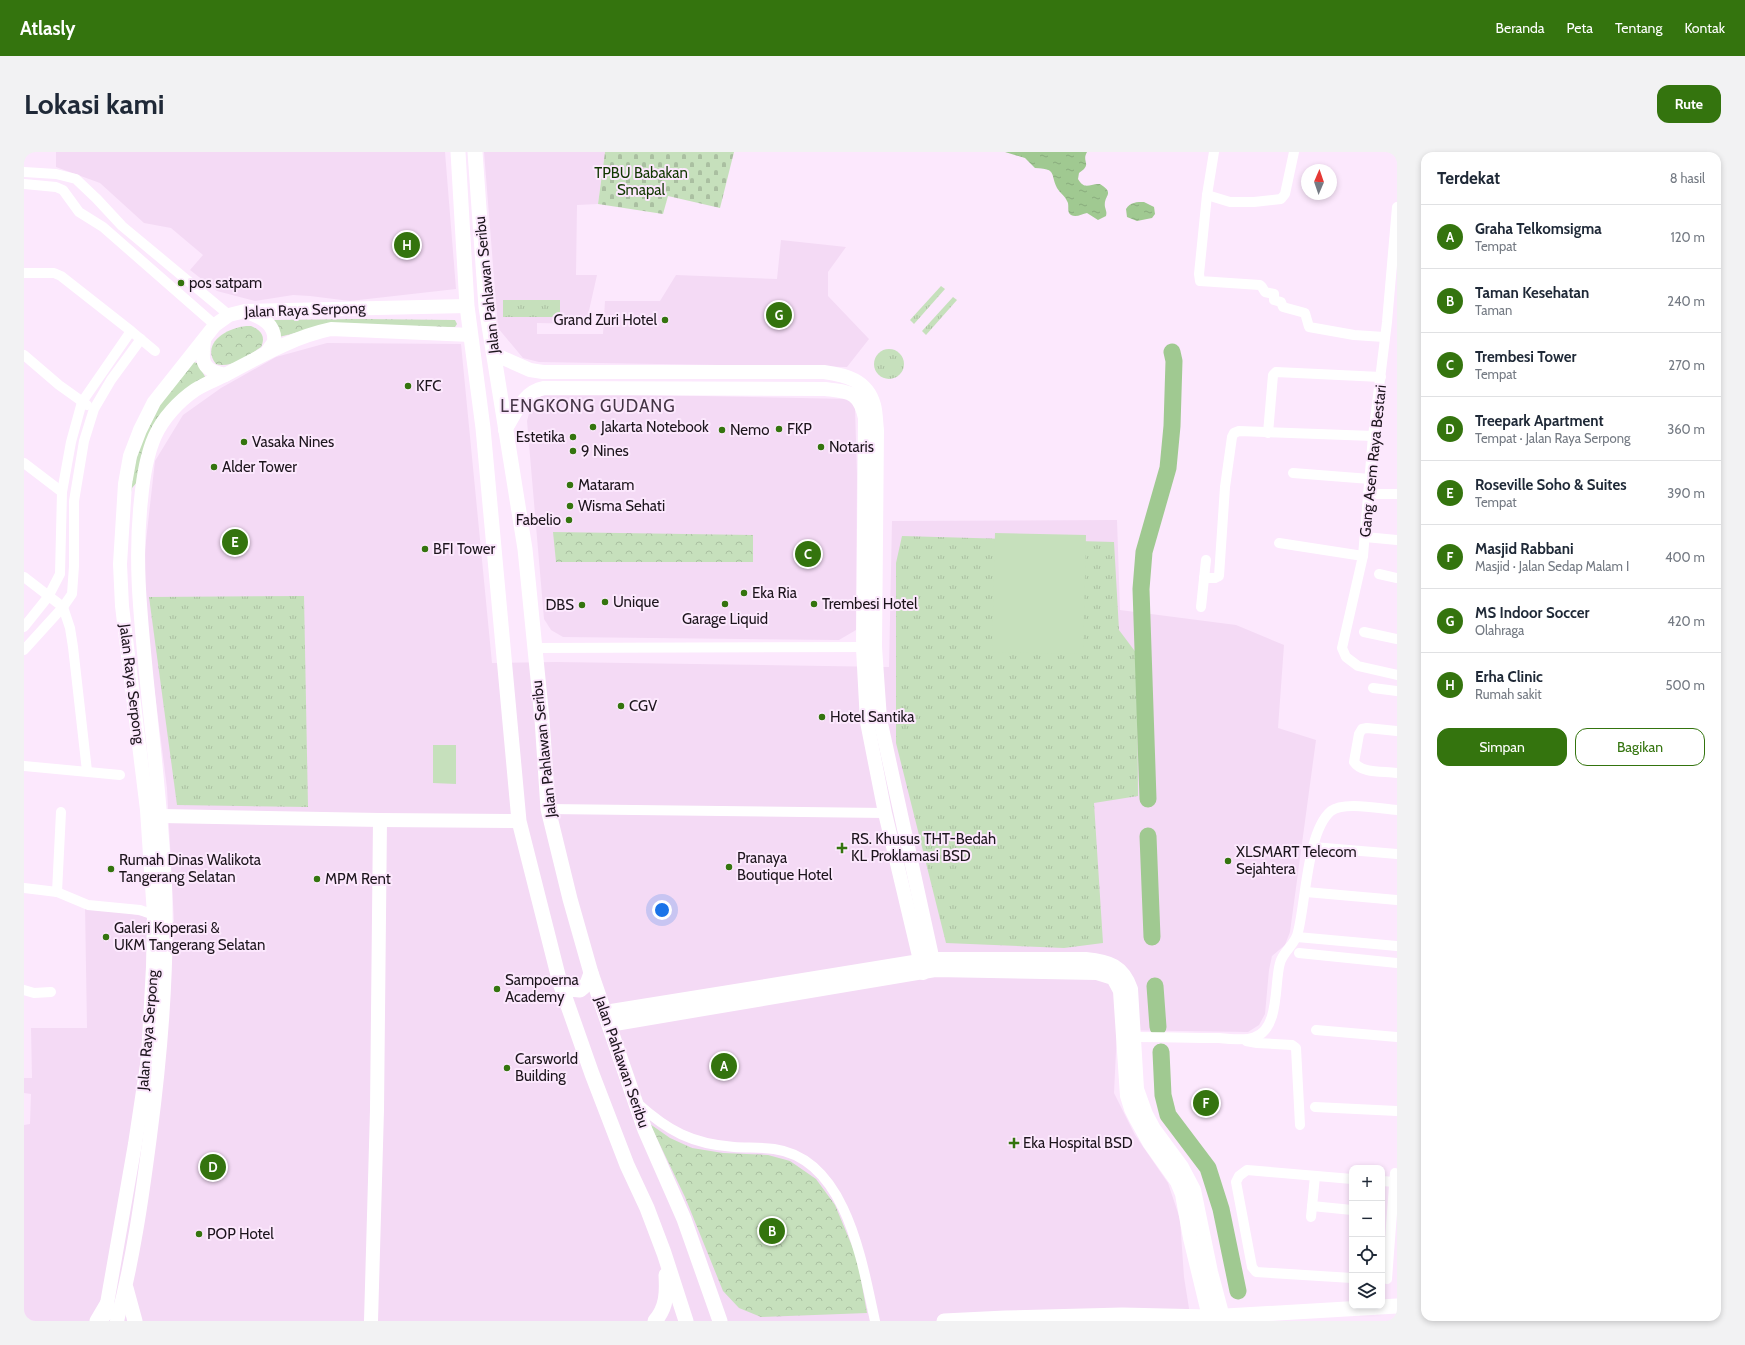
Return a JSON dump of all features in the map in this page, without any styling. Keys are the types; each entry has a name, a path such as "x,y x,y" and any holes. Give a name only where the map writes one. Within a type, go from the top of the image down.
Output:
{"main road":[{"name":"Jalan Pahlawan Seribu","path":"458,152 467,306 485,444 518,821 560,983 592,1074 627,1165 647,1208 664,1253 686,1321"},
{"name":"Jalan Pahlawan Seribu","path":"475,152 486,307 525,549 548,809 570,899 591,973 636,1103 653,1148 684,1218 720,1321"},
{"path":"560,983 569,989 580,990 587,984 591,973"},
{"path":"656,1321 662,1313 667,1290 664,1253"},
{"path":"126,1288 135,1321"},
{"path":"97,1321 107,1304"},
{"path":"944,1321 1122,1315 1217,1319 1397,1306"}],"street":[{"path":"1214,152 1207,195 1198,274 1200,281 1260,285 1265,292 1274,294 1274,300 1281,302 1282,307 1306,314 1309,327 1354,335 1384,337"},
{"path":"1207,195 1230,202 1254,202 1281,199 1285,194 1294,152"},
{"path":"24,172 56,174 76,179 122,226 229,315"},
{"path":"24,184 56,187 63,190 79,212 105,229 215,325"},
{"name":"Gang Asem Raya Bestari","path":"1397,206 1381,377 1373,436 1363,556 1342,648 1346,657 1358,666 1397,674"},
{"path":"24,273 54,273 60,276 131,331 155,352"},
{"path":"186,300 197,289"},
{"name":"Jalan Raya Serpong","path":"117,1321 132,1259 160,1058 159,972 146,794 122,606 120,564 122,513 127,469 145,418 154,402 191,354 204,341 215,325 229,315 245,311 467,306"},
{"path":"245,311 264,320 273,329 274,342 267,352"},
{"name":"Jalan Raya Serpong","path":"104,1321 134,1152 148,1058 159,972 165,890 161,816 138,589 140,513 146,465 155,437 161,425 181,402 196,390 267,352 318,332 331,329 471,335"},
{"path":"24,627 48,597 60,574 62,492 71,442 82,402 131,331"},
{"path":"24,650 64,608 72,594 74,501 84,441 94,409 111,380 141,339"},
{"path":"204,341 204,364 208,370 225,375"},
{"path":"494,354 517,364 543,372 824,372 844,374 854,387 865,418 869,648 867,722 885,813 928,966"},
{"path":"24,355 59,385 94,409"},
{"path":"543,372 544,388"},
{"path":"1268,433 1274,375 1276,372 1381,377"},
{"path":"505,430 524,399 530,393 544,388 825,389 854,387"},
{"path":"1204,578 1215,578 1219,576 1225,487 1232,437 1234,433 1239,431 1373,436"},
{"path":"24,463 62,492"},
{"path":"1293,473 1370,479"},
{"path":"1368,494 1397,494"},
{"path":"122,513 140,513"},
{"path":"1365,537 1397,540"},
{"path":"1278,543 1363,556"},
{"path":"1201,607 1206,560"},
{"path":"1379,574 1397,578"},
{"path":"24,577 64,608 70,628 73,647 87,771"},
{"path":"1364,632 1397,639"},
{"path":"534,648 869,648"},
{"path":"869,648 880,718 928,966"},
{"path":"1373,688 1397,691"},
{"path":"132,690 148,689"},
{"path":"1397,730 1362,729 1359,734 1354,762 1358,767 1364,769 1397,773"},
{"path":"24,766 120,775"},
{"path":"1134,1037 1236,1039 1255,1037 1267,1029 1272,1015 1280,962 1288,948 1297,937 1313,847 1321,823 1332,810 1345,806 1397,810"},
{"path":"548,809 885,813"},
{"path":"57,892 61,812"},
{"path":"161,816 518,821"},
{"path":"371,1321 377,1110 380,820"},
{"path":"1313,847 1397,854"},
{"path":"24,888 57,892 88,906 140,910 154,915"},
{"path":"1306,892 1397,900"},
{"path":"1297,937 1397,946"},
{"path":"1299,954 1397,963"},
{"path":"607,1019 928,966 1086,959 1108,963 1121,971 1128,979 1131,989 1134,1037 1130,1057"},
{"path":"928,966 1097,973 1113,978 1120,991 1130,1057 1137,1089 1146,1114 1154,1128 1182,1167 1194,1190 1212,1272 1217,1319"},
{"path":"24,990 34,993 52,992"},
{"path":"1316,1030 1397,1037"},
{"path":"1236,1039 1257,1043 1292,1045 1296,1048 1300,1125"},
{"path":"636,1103 670,1128 691,1140 713,1145 775,1149 792,1154 818,1171 844,1207 860,1250 875,1321"},
{"path":"1314,1107 1397,1111"},
{"path":"1349,1179 1248,1170 1239,1176 1236,1182 1252,1267 1256,1272 1349,1278"},
{"path":"1311,1217 1315,1176"},
{"path":"1385,1180 1395,1178 1387,1214 1389,1279"},
{"path":"1312,1206 1349,1210"}],"shaded area":[{"path":"56,152 445,152 456,289 350,301 293,295 255,301 217,291 190,270 203,255 171,228 144,223 100,183 56,167"},
{"path":"484,152 605,152 598,204 577,205 576,275 597,275 586,324 537,323 537,334 603,334 605,301 660,301 676,275 777,279 781,240 846,247 828,272 828,296 869,339 847,367 539,362 523,358 498,328"},
{"path":"327,343 461,344 492,663 556,662 889,667 892,521 1117,520 1120,610 1236,625 1284,645 1278,728 1316,740 1290,932 1285,945 1272,956 1269,970 1265,1014 1259,1025 1248,1032 1117,1030 1114,1093 1135,1135 1168,1183 1180,1219 1184,1277 1191,1321 24,1321 24,1125 30,1124 31,1094 24,1093 24,1078 32,1078 31,1028 87,1028 85,905 174,922 167,788 141,585 155,461 183,415 221,388 276,357"},
{"path":"555,393 849,399 855,408 857,476 856,630 839,640 563,637 551,630 544,619 527,421 531,406 541,396"}],"green space":[{"name":"TPBU Babakan Smapal","path":"605,152 734,152 720,208 668,196 663,214 598,204"},
{"path":"941,286 945,289 914,324 910,320"},
{"path":"953,297 957,300 926,335 922,331"},
{"path":"503,300 560,300 560,317 503,317"},
{"path":"274,320 455,320 457,324 455,327 348,326 311,329 279,337"},
{"path":"251,326 262,334 263,340 261,347 246,357 233,363 227,365 216,364 212,356 211,349 214,342 220,336 235,328"},
{"path":"889,349 900,353 904,364 900,375 889,379 878,375 874,364 878,353"},
{"path":"193,362 197,363 207,380 182,398 138,481 132,488 127,508 125,506 142,435 158,406"},
{"path":"553,532 753,535 753,562 556,562"},
{"path":"995,533 1086,535 1083,654 992,652"},
{"path":"902,536 1114,542 1119,630 1137,654 1138,796 1094,803 1103,943 1064,948 946,943 896,743 896,563"},
{"path":"304,596 308,807 177,805 149,597"},
{"path":"433,745 456,745 456,784 433,783"},
{"path":"650,1124 670,1138 692,1148 723,1153 768,1155 790,1161 816,1179 835,1205 857,1258 867,1313 761,1317 739,1308 723,1291 685,1197"}],"water":[{"path":"1005,152 1087,152 1085,158 1086,165 1079,173 1078,179 1085,186 1100,184 1105,187 1108,193 1105,203 1106,216 1098,220 1087,213 1077,216 1071,215 1069,212 1068,203 1057,188 1053,175 1050,171 1047,169 1035,168 1025,158"},
{"path":"1136,202 1144,202 1154,207 1155,214 1152,218 1137,221 1127,217 1126,209 1130,205"}],"waterway":[{"path":"1148,799 1141,589 1144,552 1168,468 1172,426 1174,361 1172,352"},
{"path":"1148,836 1152,937"},
{"path":"1155,986 1158,1027"},
{"path":"1161,1052 1163,1095 1168,1115 1208,1168 1221,1209 1238,1291"}],"place":[{"name":"Erha Clinic","path":"407,245"},
{"name":"pos satpam","path":"181,283"},
{"name":"MS Indoor Soccer","path":"779,315"},
{"name":"Grand Zuri Hotel","path":"665,320"},
{"name":"KFC","path":"408,386"},
{"name":"Jakarta Notebook","path":"593,427"},
{"name":"FKP","path":"779,429"},
{"name":"Nemo","path":"722,430"},
{"name":"Estetika","path":"573,437"},
{"name":"Vasaka Nines","path":"244,442"},
{"name":"Notaris","path":"821,447"},
{"name":"9 Nines","path":"573,451"},
{"name":"Alder Tower","path":"214,467"},
{"name":"Mataram","path":"570,485"},
{"name":"Wisma Sehati","path":"570,506"},
{"name":"Fabelio","path":"569,520"},
{"name":"Roseville Soho & Suites","path":"235,542"},
{"name":"BFI Tower","path":"425,549"},
{"name":"Trembesi Tower","path":"808,554"},
{"name":"Eka Ria","path":"744,593"},
{"name":"Unique","path":"605,602"},
{"name":"Garage Liquid","path":"725,604"},
{"name":"Trembesi Hotel","path":"814,604"},
{"name":"DBS","path":"582,605"},
{"name":"CGV","path":"621,706"},
{"name":"Hotel Santika","path":"822,717"},
{"name":"RS. Khusus THT-Bedah KL Proklamasi BSD","path":"842,848"},
{"name":"XLSMART Telecom Sejahtera","path":"1228,861"},
{"name":"Pranaya Boutique Hotel","path":"729,867"},
{"name":"Rumah Dinas Walikota Tangerang Selatan","path":"111,869"},
{"name":"MPM Rent","path":"317,879"},
{"name":"Galeri Koperasi & UKM Tangerang Selatan","path":"106,937"},
{"name":"Sampoerna Academy","path":"497,989"},
{"name":"Graha Telkomsigma","path":"724,1066"},
{"name":"Carsworld Building","path":"507,1068"},
{"name":"Masjid Rabbani","path":"1206,1103"},
{"name":"Eka Hospital BSD","path":"1014,1143"},
{"name":"Treepark Apartment","path":"213,1167"},
{"name":"Taman Kesehatan","path":"772,1231"},
{"name":"POP Hotel","path":"199,1234"}],"district":[{"name":"LENGKONG GUDANG","path":"588,406"}]}
